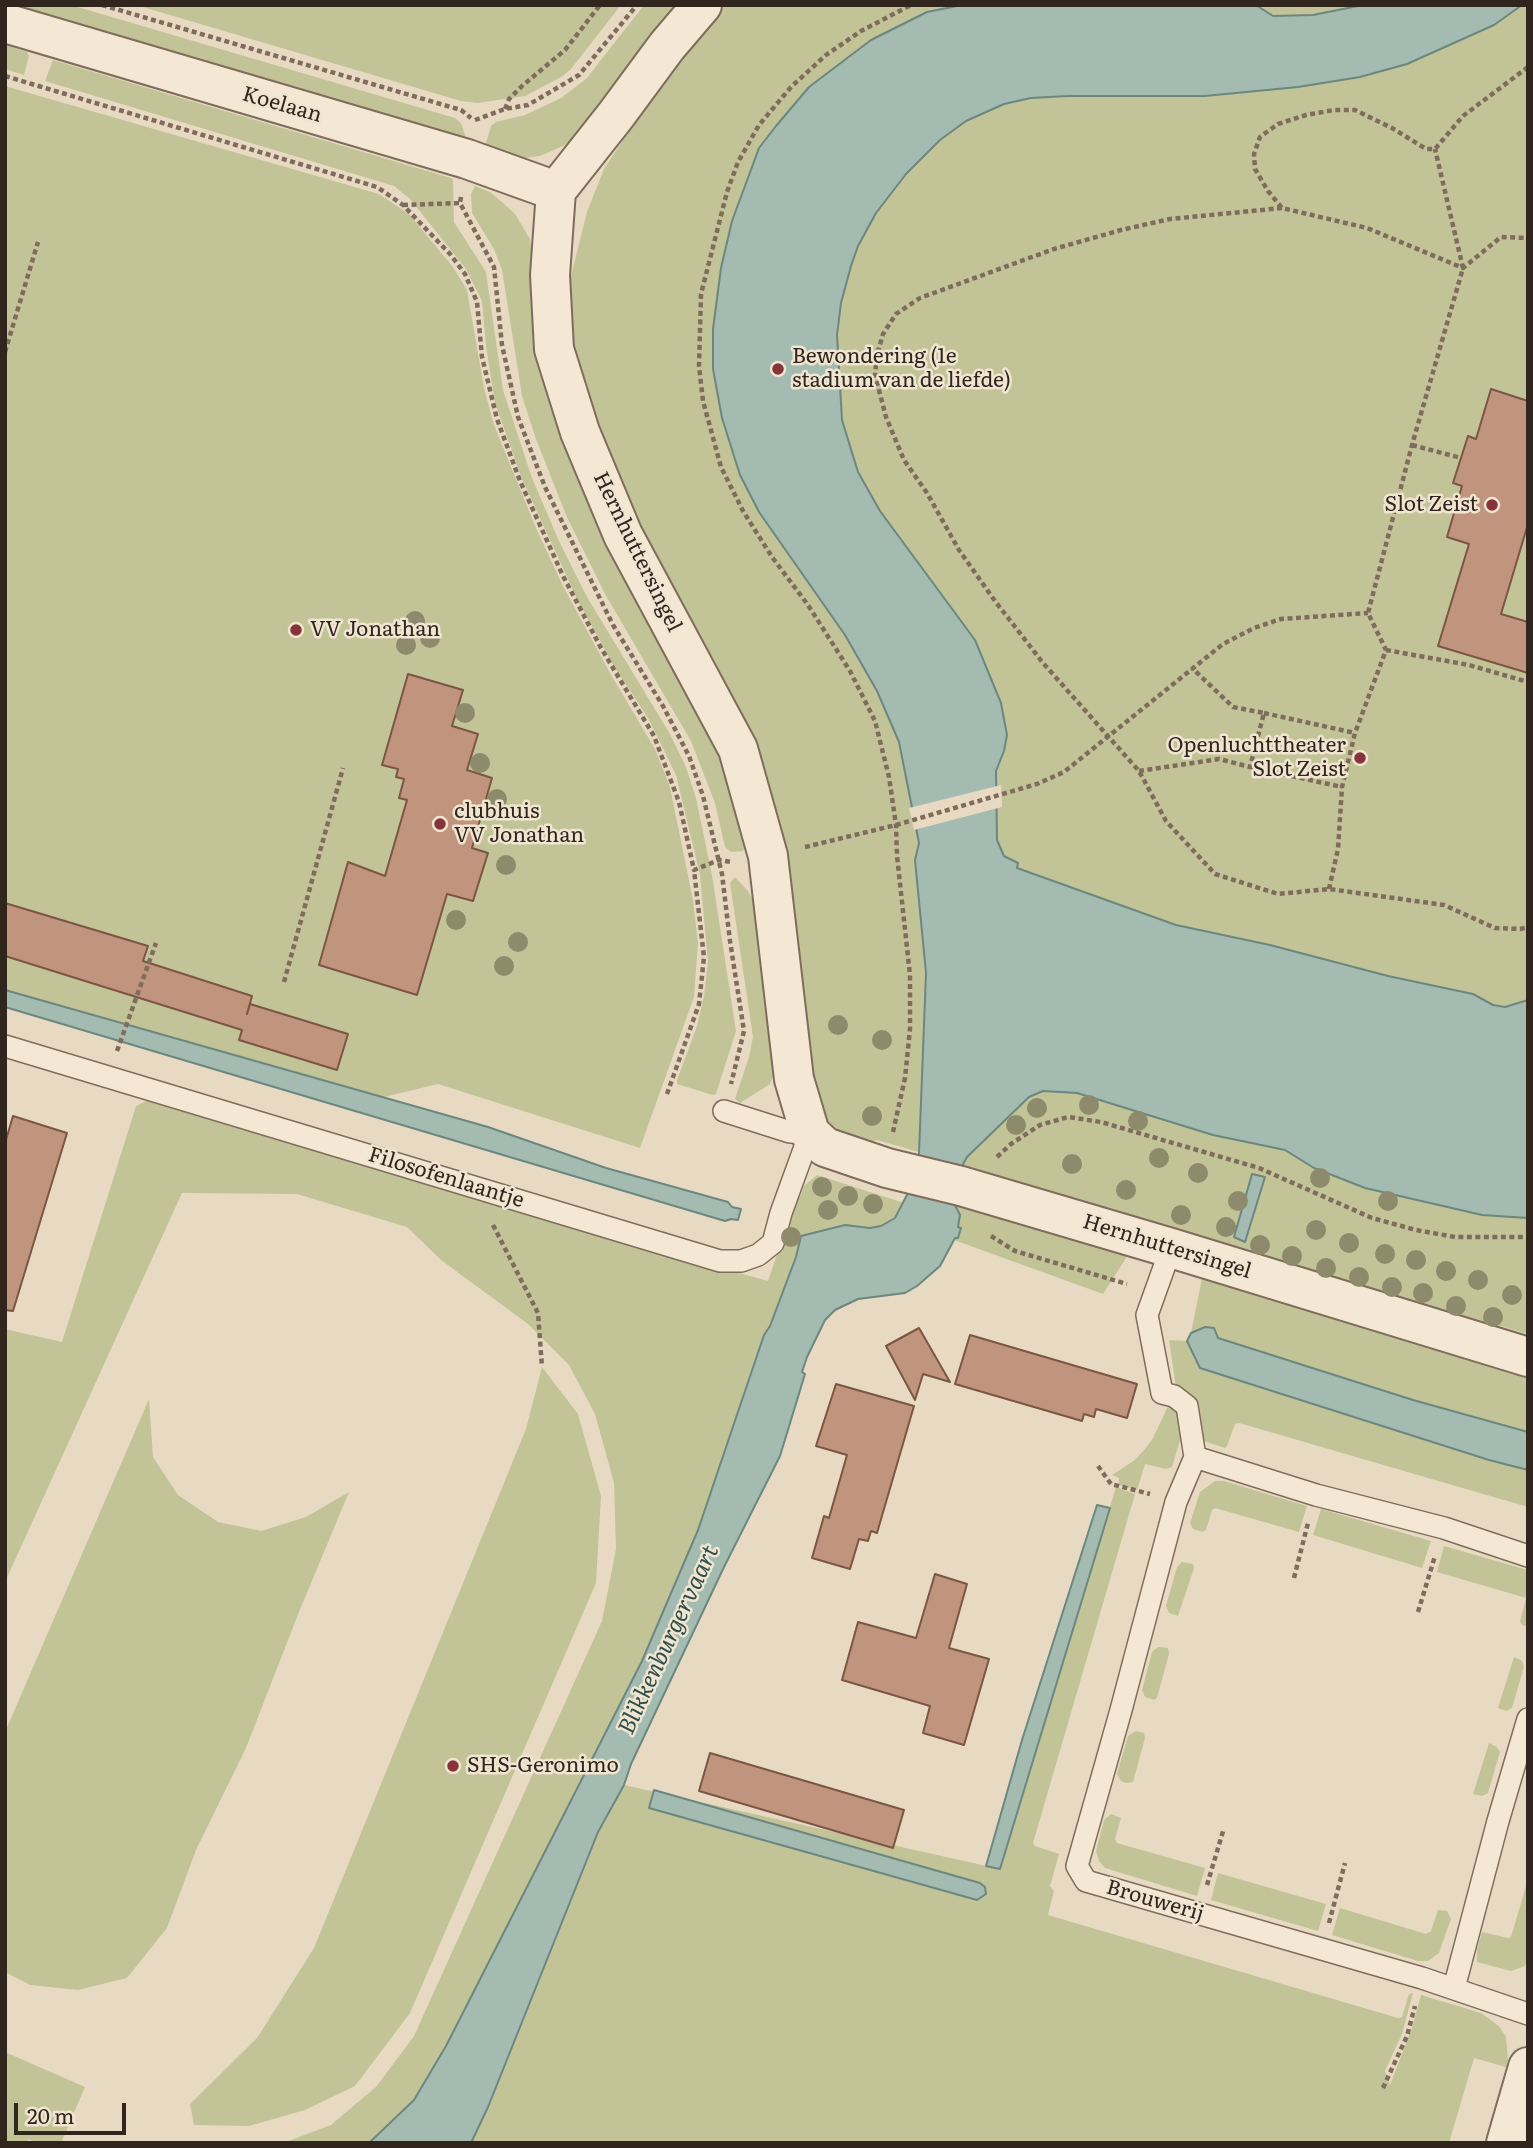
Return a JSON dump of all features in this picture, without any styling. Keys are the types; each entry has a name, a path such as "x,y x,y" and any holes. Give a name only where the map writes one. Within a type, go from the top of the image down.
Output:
{"street":[{"path":"556,191 667,46 702,5"},
{"name":"Koelaan","path":"5,23 467,159 556,191"},
{"name":"Hernhuttersingel","path":"556,191 550,275 555,349 580,432 623,535 738,749 768,856 794,1079 810,1133 825,1147 897,1171 961,1186 1528,1357"},
{"path":"1506,2143 1528,2067"}],"lane":[{"name":"Filosofenlaantje","path":"5,1046 720,1261 741,1261 758,1255 773,1244 781,1213 810,1133"},
{"name":"Hernhuttersingel","path":"724,1111 790,1132 810,1133"},
{"path":"1171,1248 1147,1315 1162,1393 1174,1396 1187,1406 1195,1457 1316,1495 1444,1528 1528,1556"},
{"name":"Brouwerij","path":"1195,1457 1176,1502 1077,1866 1086,1881 1422,1978 1528,2014"},
{"path":"1454,1988 1528,1718"}],"path":[{"path":"102,5 461,110 474,121 505,109 528,105 579,75 637,5"},
{"path":"505,109 509,99 522,86 565,50 600,5"},
{"path":"897,1171 911,1029 910,975 889,777 875,722 850,671 743,512 721,467 703,401 700,354 701,294 727,192 738,162 759,125 791,87 826,55 911,5"},
{"path":"1283,208 1268,191 1255,169 1254,154 1260,137 1278,124 1306,115 1334,110 1355,110 1426,149 1435,149 1463,116 1528,67"},
{"path":"5,76 377,187 403,205 450,254 465,274 477,302 482,357 497,419 520,481 563,576 601,648 654,736 679,802 694,870 704,957 699,1004 667,1094"},
{"path":"1329,889 1338,849 1342,787 1355,733 1386,649 1368,613 1412,445 1463,268 1435,149"},
{"path":"403,205 460,203"},
{"path":"1463,268 1367,228 1283,208 1170,219 1054,249 920,298 896,314 883,334 875,375 887,417 904,460 927,493 959,550 1043,663 1139,771 1166,821 1215,874 1278,894 1329,889 1444,905 1495,928 1528,927"},
{"path":"1463,268 1501,237 1528,238"},
{"path":"5,352 38,242"},
{"path":"1412,445 1461,458"},
{"path":"768,856 1007,795 1064,772 1223,644 1254,628 1280,619 1368,613"},
{"path":"1386,649 1469,665 1528,682"},
{"path":"1192,668 1233,706 1355,733"},
{"path":"1251,767 1264,713"},
{"path":"1139,771 1219,759 1342,787"},
{"path":"284,982 343,768"},
{"path":"694,870 719,860 744,1031 724,1111"},
{"path":"116,1055 156,943"},
{"path":"961,1186 1011,1144 1040,1125 1068,1117 1101,1122 1259,1168 1371,1218 1416,1230 1455,1237 1528,1237"},
{"path":"491,1221 538,1313 542,1367"},
{"path":"986,1231 992,1238 1015,1251 1154,1293"},
{"path":"1098,1466 1111,1484 1176,1502"},
{"path":"1293,1578 1316,1495"},
{"path":"1418,1612 1444,1528"},
{"path":"1199,1913 1224,1828"},
{"path":"1322,1949 1345,1863"},
{"path":"1383,2088 1406,2036 1422,1978"}],"green space":[{"path":"5,5 71,5 455,118 461,123 466,138 464,143"},
{"path":"136,5 621,5 563,76 525,96 478,103 461,101"},
{"path":"644,5 678,5 575,138 540,156 519,159 484,150 491,126 496,122 525,115 561,98 586,79"},
{"name":"Slot Zeist","path":"723,5 1528,5 1528,1334 985,1177 988,1172 877,1140 866,1143 840,1134 828,1123 823,1114 811,1068 779,836 754,738 713,658 679,603 636,522 605,450 571,353 571,276 587,212 604,169 657,88"},
{"path":"5,45 27,52 29,56 24,75 5,69"},
{"path":"53,60 453,180 454,222 486,272 503,390 532,478 587,597 670,734 686,767 696,798 712,875 736,1031 716,1094 677,1084 697,1026 708,962 700,875 676,775 648,718 615,668 579,603 522,479 495,403 482,301 466,269 410,199 394,186 45,81"},
{"name":"VV Jonathan","path":"5,86 379,194 409,214 453,267 467,290 484,388 494,425 563,586 655,749 670,787 693,900 698,943 694,997 640,1148 438,1084 384,1097 5,1003"},
{"path":"475,186 490,192 515,214 530,239 535,278 717,740 746,845 743,851 731,852 725,847 715,803 691,741 605,594 566,515 522,396 502,270 494,249 472,213 471,194"},
{"path":"735,877 748,891 759,913 775,1071 770,1084 740,1103 735,1099 753,1037 730,883"},
{"path":"151,1099 628,1243 768,1281 797,1196 800,1197 804,1186 817,1175 904,1203 895,1217 881,1226 870,1228 845,1225 801,1236 796,1257 770,1326 764,1335 698,1530 642,1661 446,2046 414,2100 369,2143 283,2143 331,2125 376,2087 414,2036 602,1621 616,1549 614,1483 595,1414 569,1365 528,1324 441,1260 407,1227 297,1194 182,1193 5,1582 5,1329 62,1342 136,1106"},
{"path":"955,1205 1128,1255 1103,1294 954,1240 960,1215"},
{"path":"1202,1278 1528,1373 1528,1432 1413,1400 1218,1338 1214,1328 1205,1327 1191,1333"},
{"path":"1169,1340 1187,1341 1200,1368 1528,1470 1528,1507 1239,1423 1235,1424 1225,1448 1197,1439 1176,1388"},
{"name":"SHS-Geronimo","path":"542,1367 578,1414 601,1496 596,1583 410,2013 355,2086 305,2110 249,2126 194,2125 190,2104 257,2038 314,1948 526,1429"},
{"path":"149,1399 153,1457 178,1495 218,1522 261,1531 306,1517 349,1492 246,1748 196,1850 167,1928 127,1978 78,1990 30,1985 5,1972 5,1732"},
{"path":"1173,1403 1186,1421 1172,1467 1166,1469 1145,1464 1137,1490 1119,1485 1119,1478 1112,1475 1135,1460 1144,1450 1153,1438 1169,1404"},
{"path":"1215,1481 1224,1481 1307,1506 1299,1532 1215,1508 1206,1530 1202,1532 1193,1529 1190,1523 1200,1492"},
{"path":"1116,1487 1135,1494 1033,1843 1059,1854 1050,1886 1054,1891 1048,1915 1398,2018 1402,2017 1409,1994 1413,1993 1402,2034 1385,2071 1390,2085 1412,2028 1421,1995 1481,2013 1499,2026 1506,2037 1508,2060 1506,2067 1474,2058 1449,2143 471,2143 488,2107 598,1832 624,1785 1000,1869"},
{"path":"1321,1509 1431,1541 1422,1568 1313,1535"},
{"path":"1444,1546 1528,1570 1528,1627 1520,1621 1526,1598 1437,1572"},
{"path":"1182,1562 1193,1564 1194,1568 1178,1616 1169,1613 1166,1606 1177,1567"},
{"path":"1158,1647 1168,1648 1169,1654 1157,1698 1154,1700 1145,1697 1142,1690 1152,1652"},
{"path":"1514,1657 1522,1661 1524,1667 1512,1708 1506,1711 1498,1708"},
{"path":"1136,1731 1144,1733 1145,1738 1133,1782 1126,1783 1121,1781 1117,1774 1128,1736"},
{"path":"1489,1743 1500,1752 1488,1793 1482,1796 1473,1794"},
{"path":"1111,1814 1121,1818 1115,1839 1117,1843 1205,1868 1197,1896 1105,1868 1096,1851 1104,1820"},
{"path":"1218,1873 1326,1904 1318,1931 1211,1900"},
{"path":"1528,1879 1528,1957 1525,1966 1511,1971 1477,1962 1482,1932 1511,1937"},
{"path":"1340,1908 1426,1934 1431,1931 1438,1910 1447,1911 1451,1919 1439,1953 1428,1961 1418,1961 1332,1935"},
{"path":"5,2052 85,2087 61,2143 37,2143 28,2139 29,2143 5,2143"}],"water":[{"name":"Blikkenburgervaart","path":"962,5 1256,5 1273,16 1313,15 1363,5 1522,5 1494,25 1407,64 1360,77 1298,87 1205,96 1031,98 1004,104 966,121 940,140 906,174 876,213 858,246 851,266 841,303 837,335 842,420 858,472 880,511 975,640 1001,703 1007,735 996,771 997,840 1004,856 1018,863 1017,868 1176,925 1473,994 1493,1005 1505,1007 1528,1000 1528,1218 1482,1215 1365,1188 1314,1168 1285,1150 1213,1135 1077,1093 1043,1091 1029,1097 967,1157 962,1166 955,1205 960,1215 958,1227 961,1228 958,1238 955,1238 940,1266 905,1293 858,1299 835,1310 825,1320 802,1372 805,1374 780,1456 724,1567 631,1764 624,1785 598,1832 488,2107 471,2143 369,2143 414,2100 446,2046 642,1661 698,1530 764,1335 770,1326 796,1257 801,1236 845,1225 870,1228 881,1226 895,1218 909,1191 919,1153 926,973 915,860 919,843 899,742 877,691 845,635 759,512 740,475 722,418 713,369 713,329 721,268 732,221 759,148 809,87 871,40 927,12"},
{"path":"5,990 488,1127 606,1168 728,1202 732,1207 741,1209 738,1220 725,1221 5,1007"},
{"path":"1252,1174 1265,1177 1245,1242 1234,1237"},
{"path":"1205,1327 1214,1328 1218,1338 1413,1400 1528,1432 1528,1470 1200,1368 1187,1341 1191,1333"},
{"path":"1097,1505 1110,1508 1000,1869 986,1866 1022,1740"},
{"path":"654,1790 980,1883 985,1887 986,1894 977,1900 649,1808"}],"pier":[{"path":"1001,785 1002,807 914,830 909,808"}],"building":[{"name":"Slot Zeist","path":"1491,389 1528,401 1528,524 1501,614 1528,622 1528,673 1438,646 1469,544 1447,537 1462,486 1453,483 1468,436 1476,439"},
{"name":"clubhuis VV Jonathan","path":"408,674 463,690 452,726 478,734 467,770 492,778 472,848 488,853 473,901 447,894 417,995 319,965 348,862 385,876 407,800 399,798 404,779 396,777 398,769 382,765"},
{"path":"5,903 148,946 143,961 252,996 247,1014 250,1004 348,1034 337,1070 239,1040 242,1030 5,956"},
{"path":"13,1116 67,1133 13,1311 5,1310 5,1143"},
{"path":"919,1328 950,1382 923,1374 915,1400 886,1346"},
{"path":"970,1335 1137,1384 1127,1418 1096,1409 1094,1417 1084,1414 1082,1421 955,1384"},
{"path":"836,1384 914,1406 877,1533 871,1531 868,1541 859,1539 850,1569 812,1558 824,1516 829,1518 847,1455 816,1446"},
{"path":"935,1574 967,1584 949,1648 989,1659 964,1745 923,1733 930,1706 842,1680 858,1622 916,1638"},
{"path":"710,1753 904,1810 893,1848 699,1791"}],"place":[{"name":"Bewondering (1e stadium van de liefde)","path":"778,369"},
{"name":"Slot Zeist","path":"1492,505"},
{"name":"VV Jonathan","path":"296,630"},
{"name":"Openluchttheater Slot Zeist","path":"1360,758"},
{"name":"clubhuis VV Jonathan","path":"440,824"},
{"name":"SHS-Geronimo","path":"453,1766"}]}
